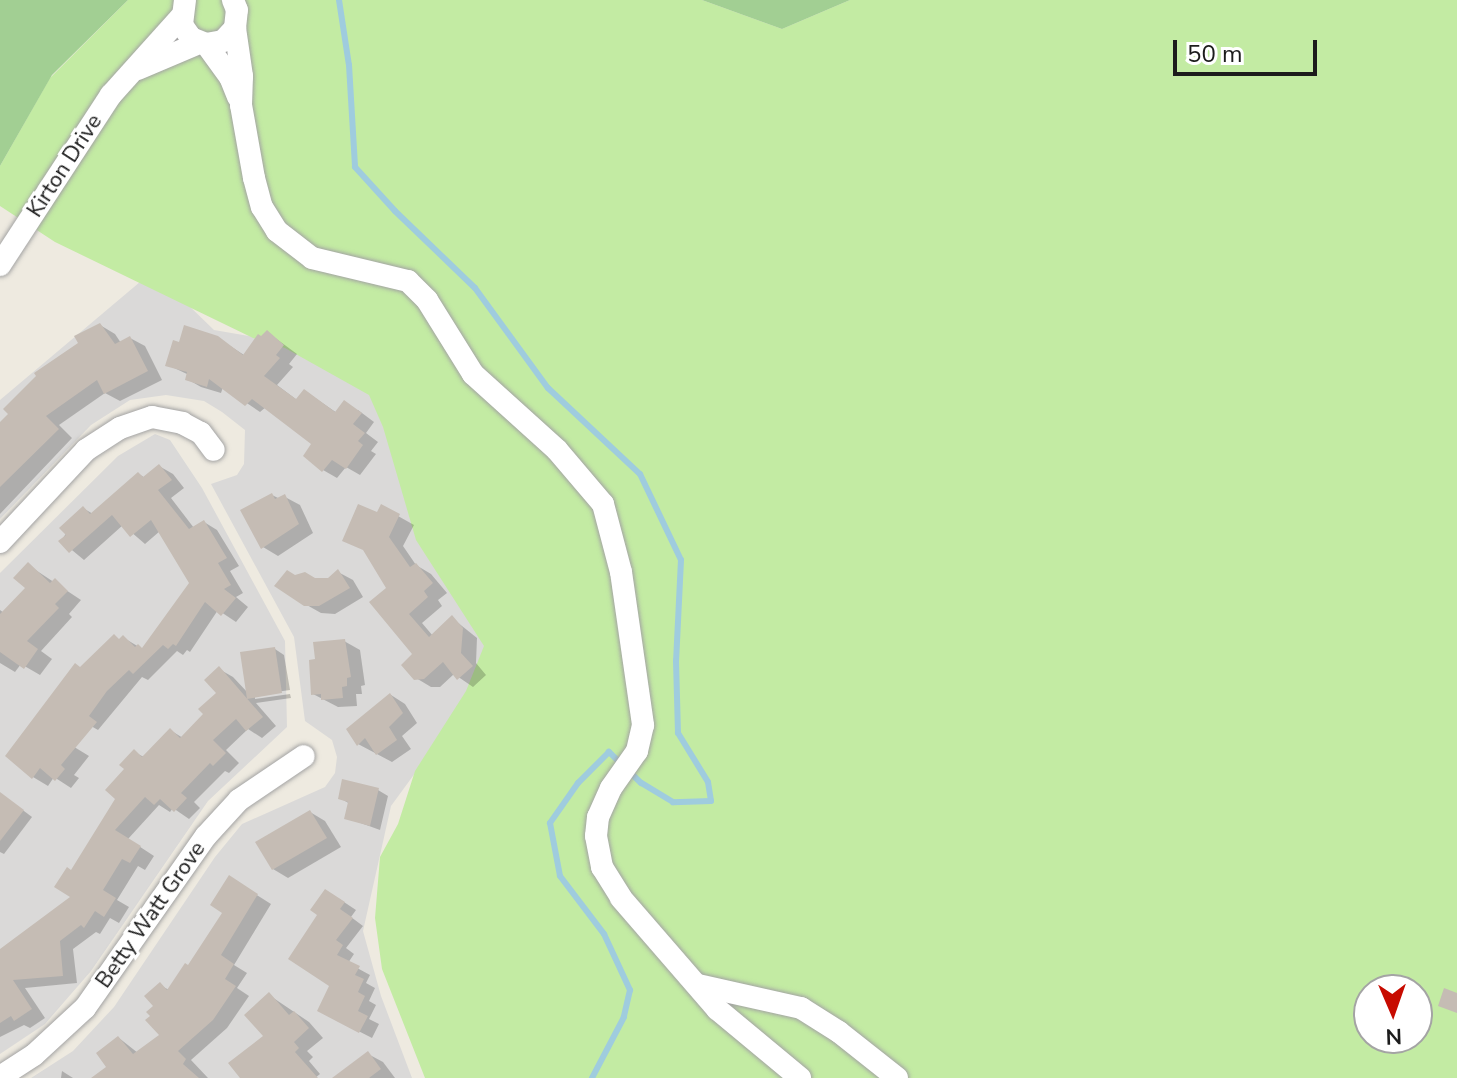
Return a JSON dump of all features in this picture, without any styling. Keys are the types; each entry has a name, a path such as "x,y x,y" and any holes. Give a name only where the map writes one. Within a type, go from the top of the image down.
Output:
{"street":[{"path":"233,0 237,10 235,28 242,76 241,105"},
{"path":"183,8 186,32 202,44 230,77 241,105 262,207 277,231 312,258 408,281 427,300 473,374 557,450 603,504 621,572 643,715 641,740 634,756 605,798 598,817 596,836 602,867 621,898 717,1009 800,1078"},
{"name":"Kirton Drive","path":"0,265 84,133 183,8"},
{"name":"Kirton Drive","path":"133,71 202,44 223,41 235,28"},
{"path":"0,542 86,450 120,428 152,417 182,423 201,433 214,450"},
{"name":"Betty Watt Grove","path":"0,1077 34,1055 85,1008 206,836 231,809 304,756"},
{"path":"698,985 801,1008 839,1032 897,1078"}],"shaded area":[{"path":"153,271 214,330 296,344 367,381 505,650 391,806 363,931 381,996 412,1078 31,1078 73,1051 114,1007 215,857 242,824 325,787 335,773 337,757 332,740 305,721 294,637 211,484 237,475 244,464 245,430 222,412 204,401 166,395 130,400 91,425 0,519 0,400"},
{"path":"155,434 170,440 202,488 285,641 287,727 208,801 91,971 45,1024 0,1054 0,573 118,456"}],"green space":[{"path":"0,0 128,0 52,75 0,166"},
{"path":"128,0 702,0 782,29 850,0 1457,0 1457,1078 425,1078 382,969 375,918 380,857 398,824 415,771 466,691 484,646 416,540 383,427 369,395 285,348 253,338 55,242 0,206 0,166 50,78"},
{"path":"702,0 850,0 782,29"}],"building":[{"path":"100,323 115,344 130,336 148,371 104,394 97,380 46,416 59,429 0,487 0,422 8,414 3,409 36,376 34,373 78,343 74,336"},
{"path":"184,325 218,336 243,355 258,334 261,336 267,330 284,345 276,355 280,358 264,376 296,399 304,389 335,412 344,400 362,413 353,424 365,433 358,441 363,445 346,469 332,460 322,472 303,456 311,444 252,399 245,406 209,379 207,387 185,380 187,372 165,366 173,340 179,342"},
{"path":"159,464 172,480 158,490 189,529 204,520 227,558 218,563 231,585 224,589 236,598 221,616 205,602 176,646 173,644 168,649 163,645 133,674 129,670 107,691 89,716 97,722 61,765 65,769 55,781 40,768 32,779 5,756 75,663 80,667 114,634 119,639 123,635 135,647 138,644 142,648 189,583 151,520 130,537 112,515 69,553 58,541 66,535 59,528 83,506 90,514 138,472 143,477"},
{"path":"272,493 275,499 285,494 299,524 261,549 240,510"},
{"path":"358,504 377,512 381,504 400,514 389,537 410,567 416,563 433,583 424,591 428,597 409,614 429,637 452,615 463,628 461,653 473,666 457,680 443,662 424,679 414,680 401,665 412,654 369,602 386,588 363,550 342,541"},
{"path":"28,562 50,583 55,578 68,591 55,604 59,608 27,641 38,649 24,669 0,652 0,614 25,588 13,578"},
{"path":"338,569 350,588 319,606 304,606 274,586 287,570 295,575 305,572 315,578 328,578"},
{"path":"345,639 351,677 347,678 347,686 342,687 343,698 321,700 321,694 311,695 309,660 315,659 313,642"},
{"path":"275,647 282,693 247,699 240,652"},
{"path":"219,666 263,717 246,731 236,719 213,740 226,753 213,766 210,763 181,793 187,798 174,812 160,799 154,805 145,797 115,830 141,846 130,863 122,859 103,890 116,898 104,917 95,911 84,928 81,925 60,941 63,976 13,980 32,1009 14,1021 11,1016 0,1023 0,949 70,897 54,887 67,867 71,870 115,799 105,790 124,769 119,765 134,749 142,757 170,728 180,738 203,714 198,709 216,693 204,680"},
{"path":"390,693 403,713 389,727 397,740 376,755 365,738 357,746 346,729"},
{"path":"342,779 379,788 370,826 344,819 348,802 338,799"},
{"path":"0,792 24,810 0,841"},
{"path":"310,810 327,838 272,870 255,842"},
{"path":"229,875 258,894 221,955 234,964 225,979 236,986 213,1020 178,1051 186,1059 183,1064 199,1078 91,1078 106,1067 96,1053 118,1036 133,1054 159,1035 145,1020 150,1016 146,1012 153,1006 144,996 160,982 167,990 185,963 188,965 222,913 210,905"},
{"path":"325,889 345,902 340,909 353,918 336,940 343,945 337,955 360,966 355,975 364,979 358,992 365,996 358,1011 368,1016 359,1033 317,1011 329,986 288,959 317,915 310,910"},
{"path":"1444,988 1457,993 1457,1013 1438,1006"},
{"path":"269,992 289,1015 294,1011 309,1028 294,1042 299,1048 295,1052 318,1078 240,1078 228,1063 263,1036 244,1015"},
{"path":"368,1051 381,1069 369,1078 332,1078"}],"waterway":[{"path":"339,0 349,65 355,167 395,211 475,288 548,388 640,474 681,560 676,661 678,733 708,782 711,801 673,802 641,783 609,752 578,783 550,823 560,876 604,934 630,990 624,1017 592,1078"}]}
